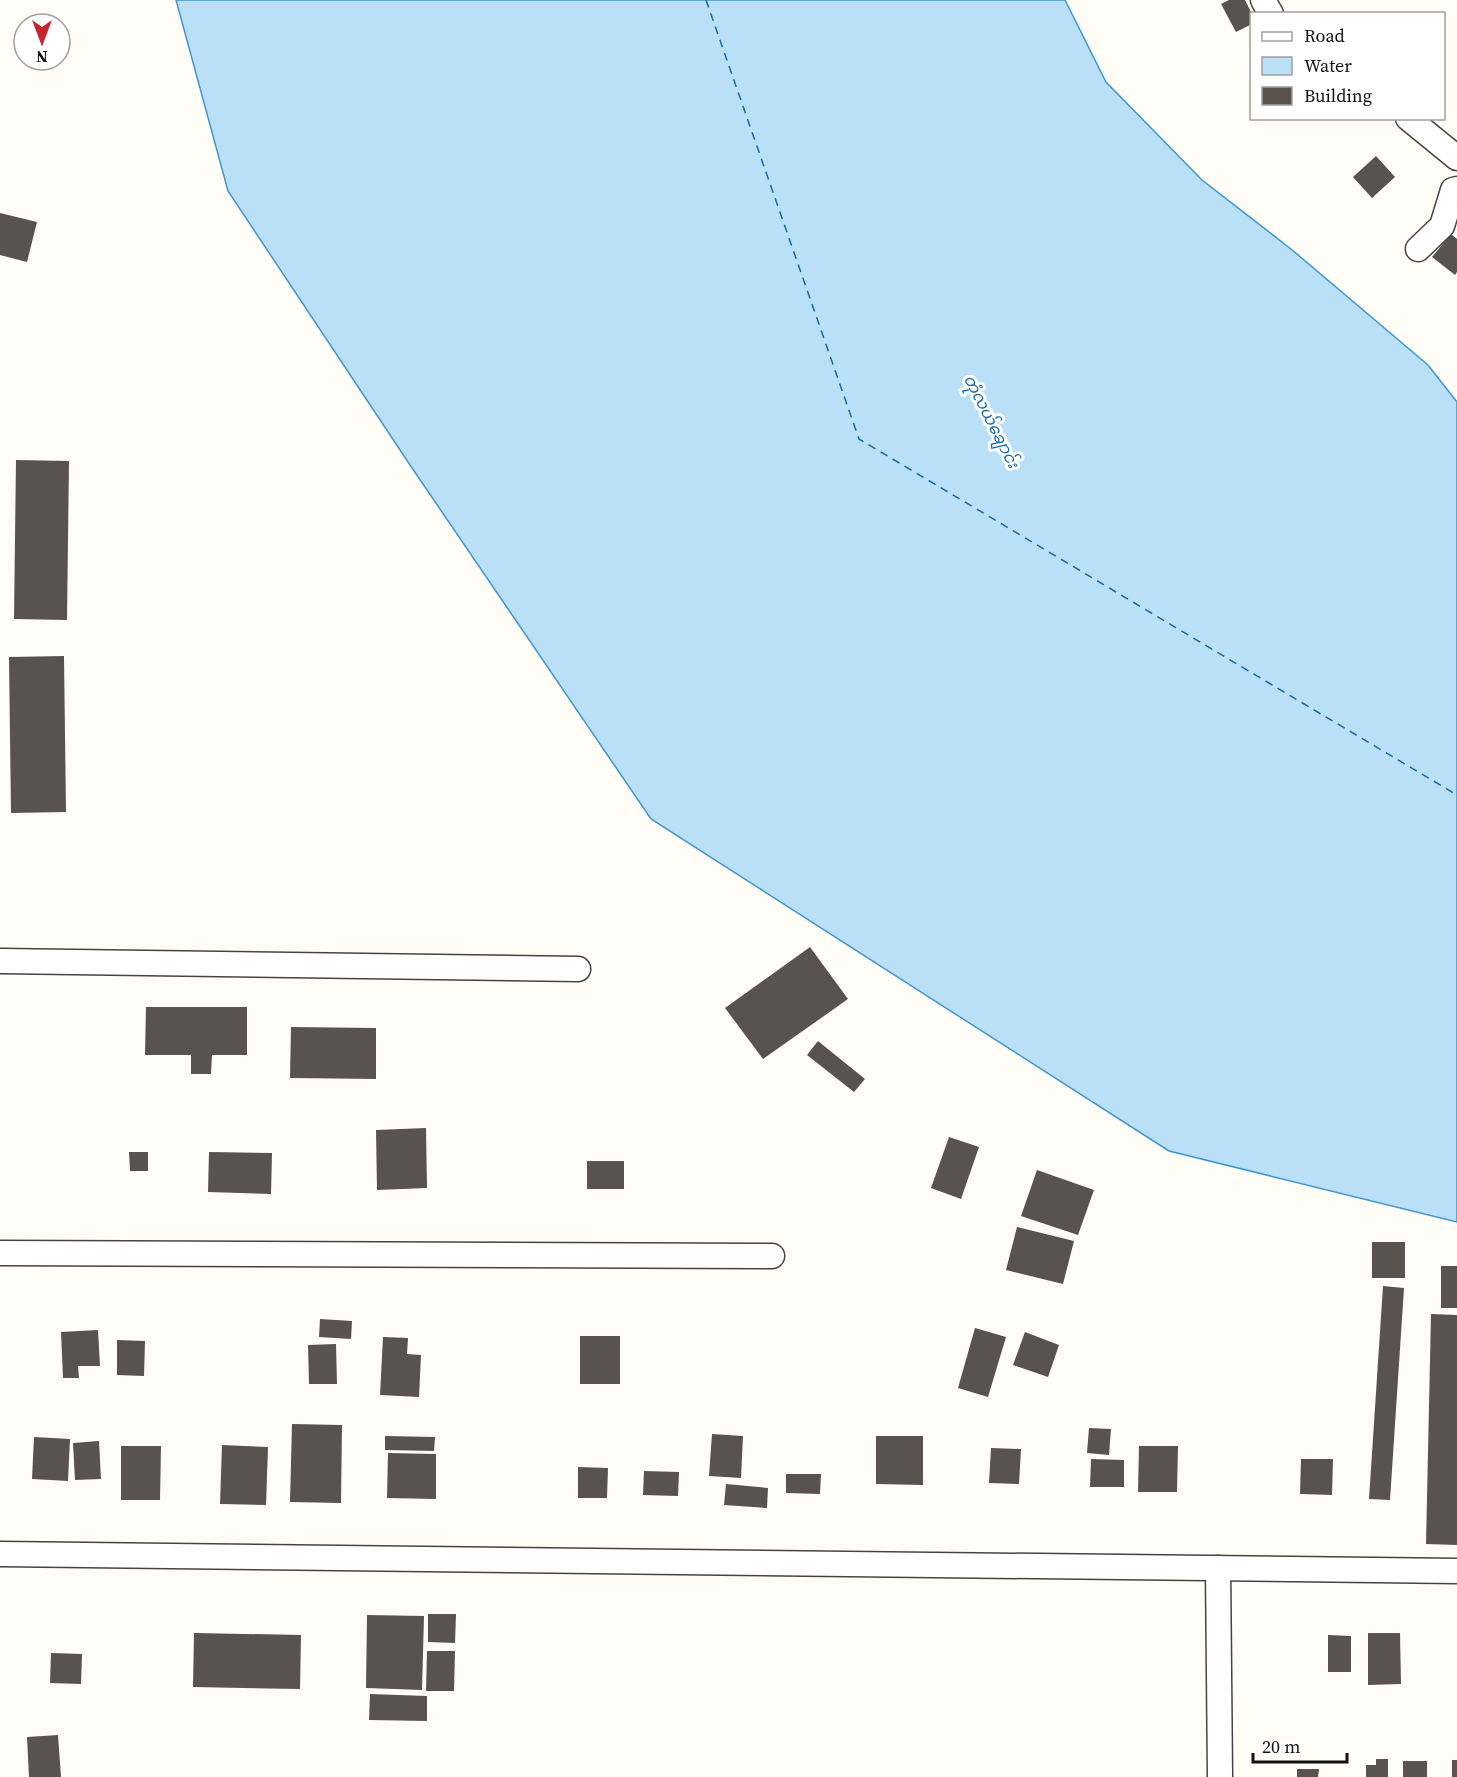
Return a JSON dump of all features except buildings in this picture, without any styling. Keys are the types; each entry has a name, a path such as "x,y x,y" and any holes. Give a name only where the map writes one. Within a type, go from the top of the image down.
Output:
{"street":[{"path":"1410,120 1457,158"},
{"path":"1418,249 1442,226 1453,190 1457,189"},
{"path":"0,961 578,969"},
{"path":"0,1253 772,1256"},
{"path":"0,1554 1457,1571"},
{"path":"1218,1568 1220,1777"}],"water":[{"name":"တုံလယ်ချောင်း","path":"176,0 1065,0 1106,82 1202,180 1291,249 1428,365 1457,402 1457,1222 1169,1151 651,819 410,465 228,191"}],"ferry route":[{"path":"706,0 859,439 1457,795"}]}
